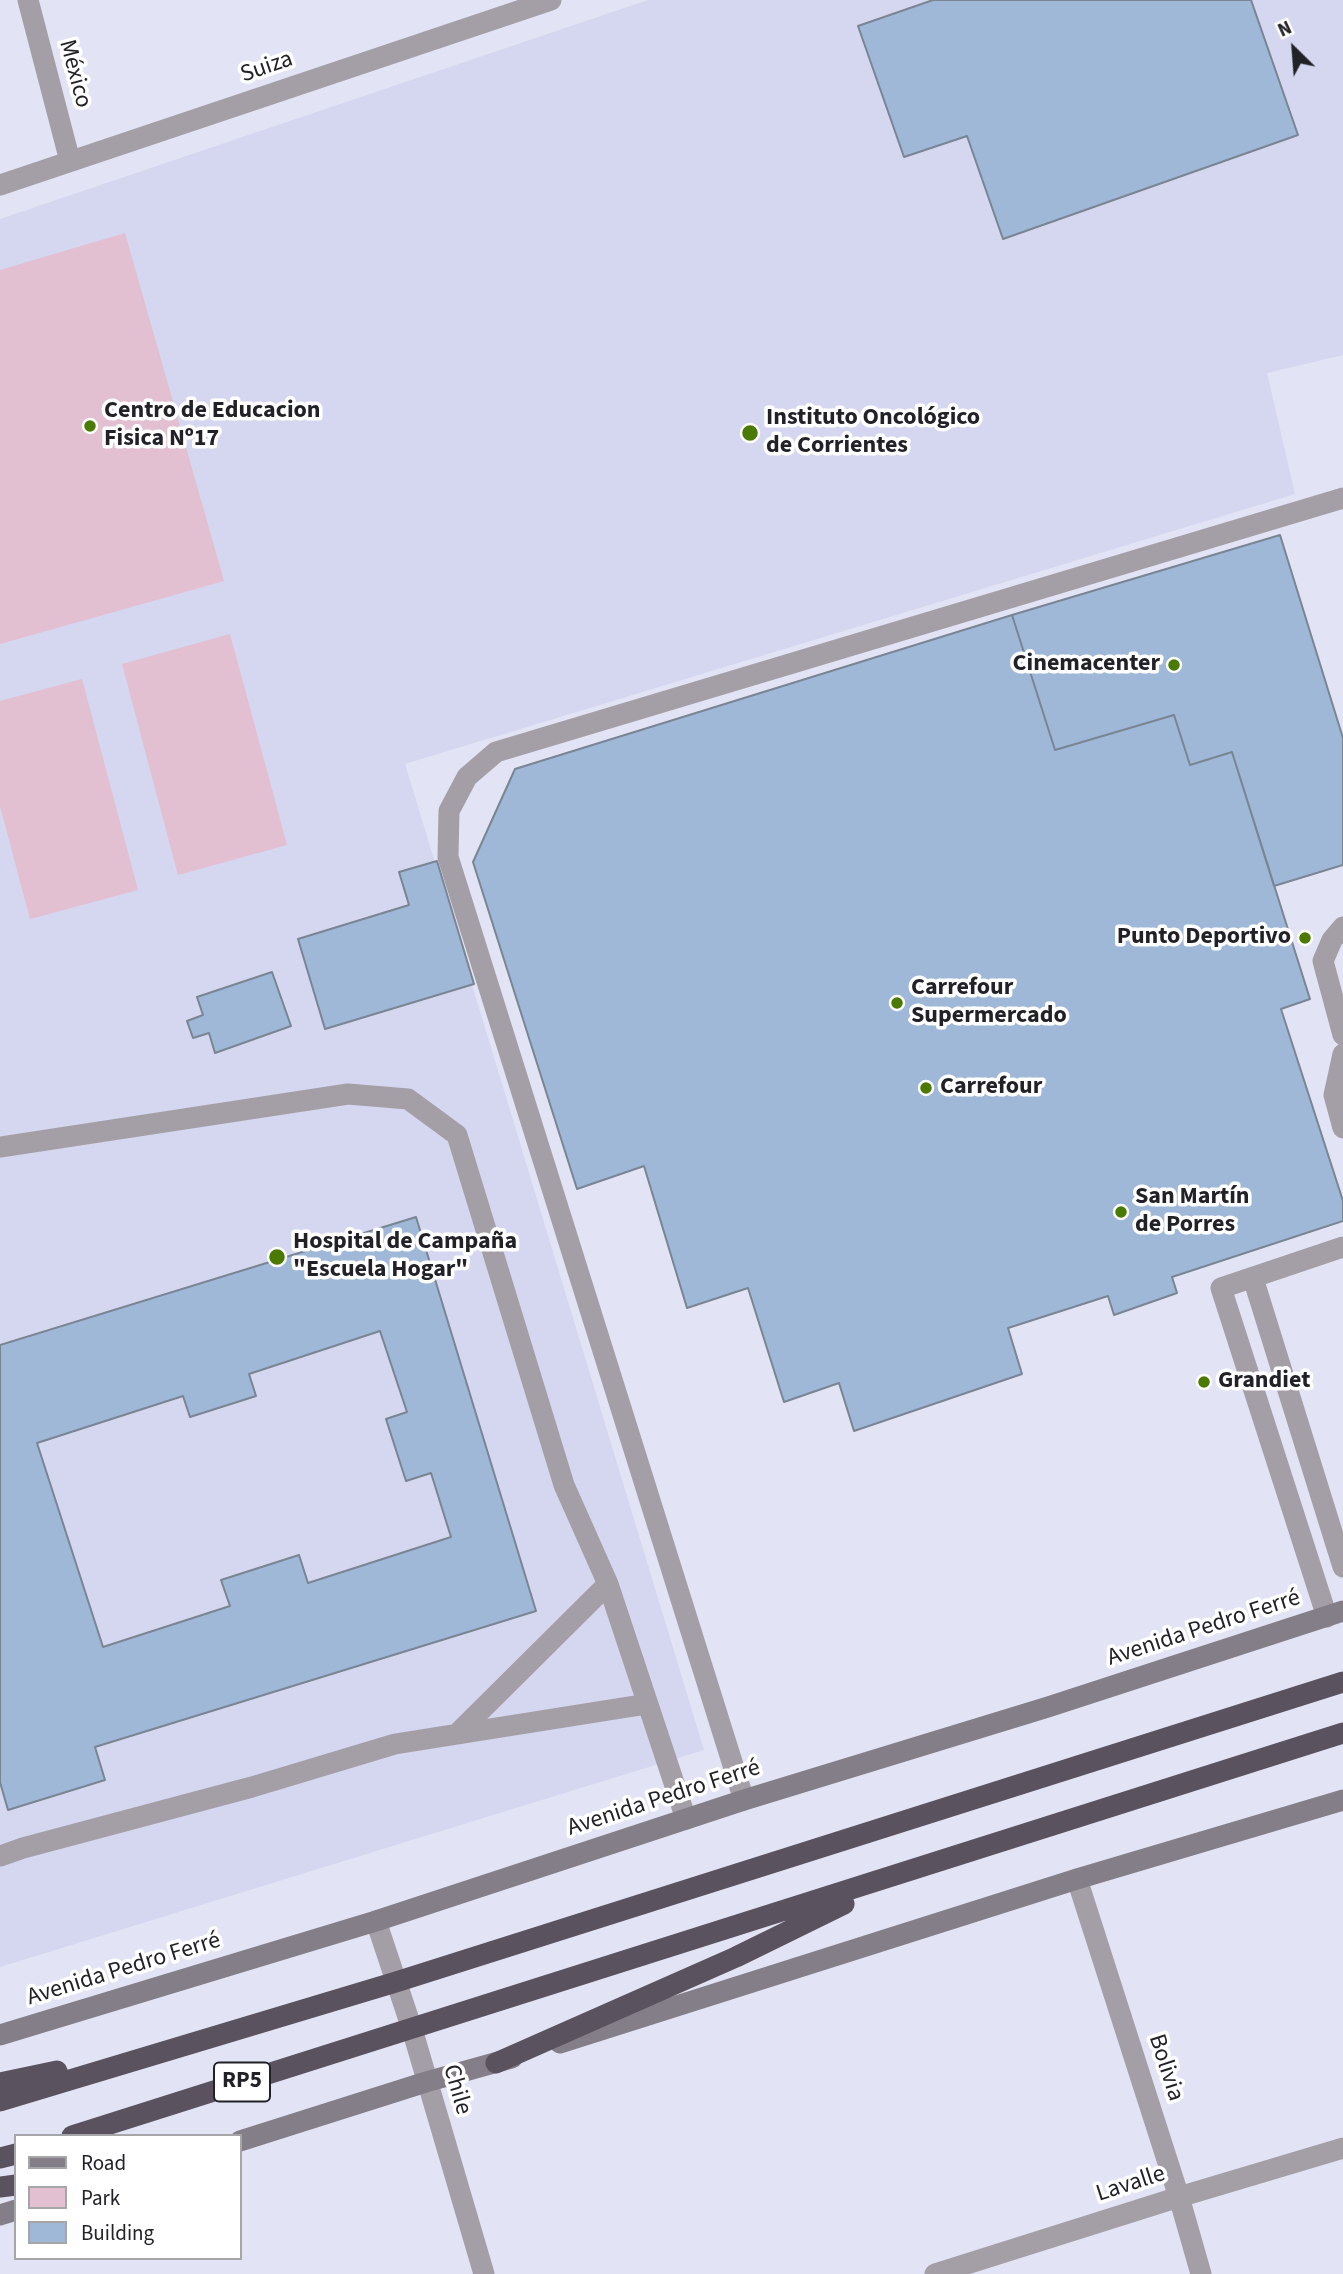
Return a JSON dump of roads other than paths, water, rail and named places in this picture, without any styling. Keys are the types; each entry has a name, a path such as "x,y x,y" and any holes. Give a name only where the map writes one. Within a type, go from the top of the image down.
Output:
{"highway":[{"path":"0,2101 396,1982 1343,1682"},
{"path":"412,2029 1343,1733"},
{"path":"496,2063 736,1957 909,1872"},
{"name":"RP5","path":"78,2134 412,2029"},
{"path":"0,2083 196,2042"}],"main road":[{"name":"Avenida Pedro Ferré","path":"0,2035 376,1921 744,1800 1035,1711 1335,1614"},
{"path":"242,2140 1077,1879 1343,1800"}],"street":[{"name":"México","path":"28,0 70,161"},
{"name":"Suiza","path":"0,185 551,0"},
{"path":"744,1800 448,857 449,811 467,777 496,752 1343,498"},
{"path":"1343,927 1332,940 1323,961 1343,1035"},
{"path":"1343,1054 1334,1095 1343,1128"},
{"path":"0,1147 348,1094 408,1099 457,1135 564,1485 608,1584 686,1819"},
{"path":"1335,1614 1221,1288 1343,1247"},
{"path":"1253,1278 1343,1567"},
{"path":"457,1734 608,1584"},
{"path":"0,1856 252,1787 395,1744 647,1704"},
{"name":"Bolivia","path":"1077,1879 1201,2274"},
{"name":"Chile","path":"376,1921 412,2029 484,2274"},
{"name":"Lavalle","path":"936,2274 1343,2148"}],"place":[{"name":"Centro de Educacion Fisica Nº17","path":"90,426"},
{"name":"Instituto Oncológico de Corrientes","path":"750,433"},
{"name":"Cinemacenter","path":"1174,665"},
{"name":"Punto Deportivo","path":"1305,938"},
{"name":"Carrefour Supermercado","path":"897,1003"},
{"name":"Carrefour","path":"926,1088"},
{"name":"San Martín de Porres","path":"1121,1212"},
{"name":"Hospital de Campaña \"Escuela Hogar\"","path":"277,1257"},
{"name":"Grandiet","path":"1204,1382"}]}
